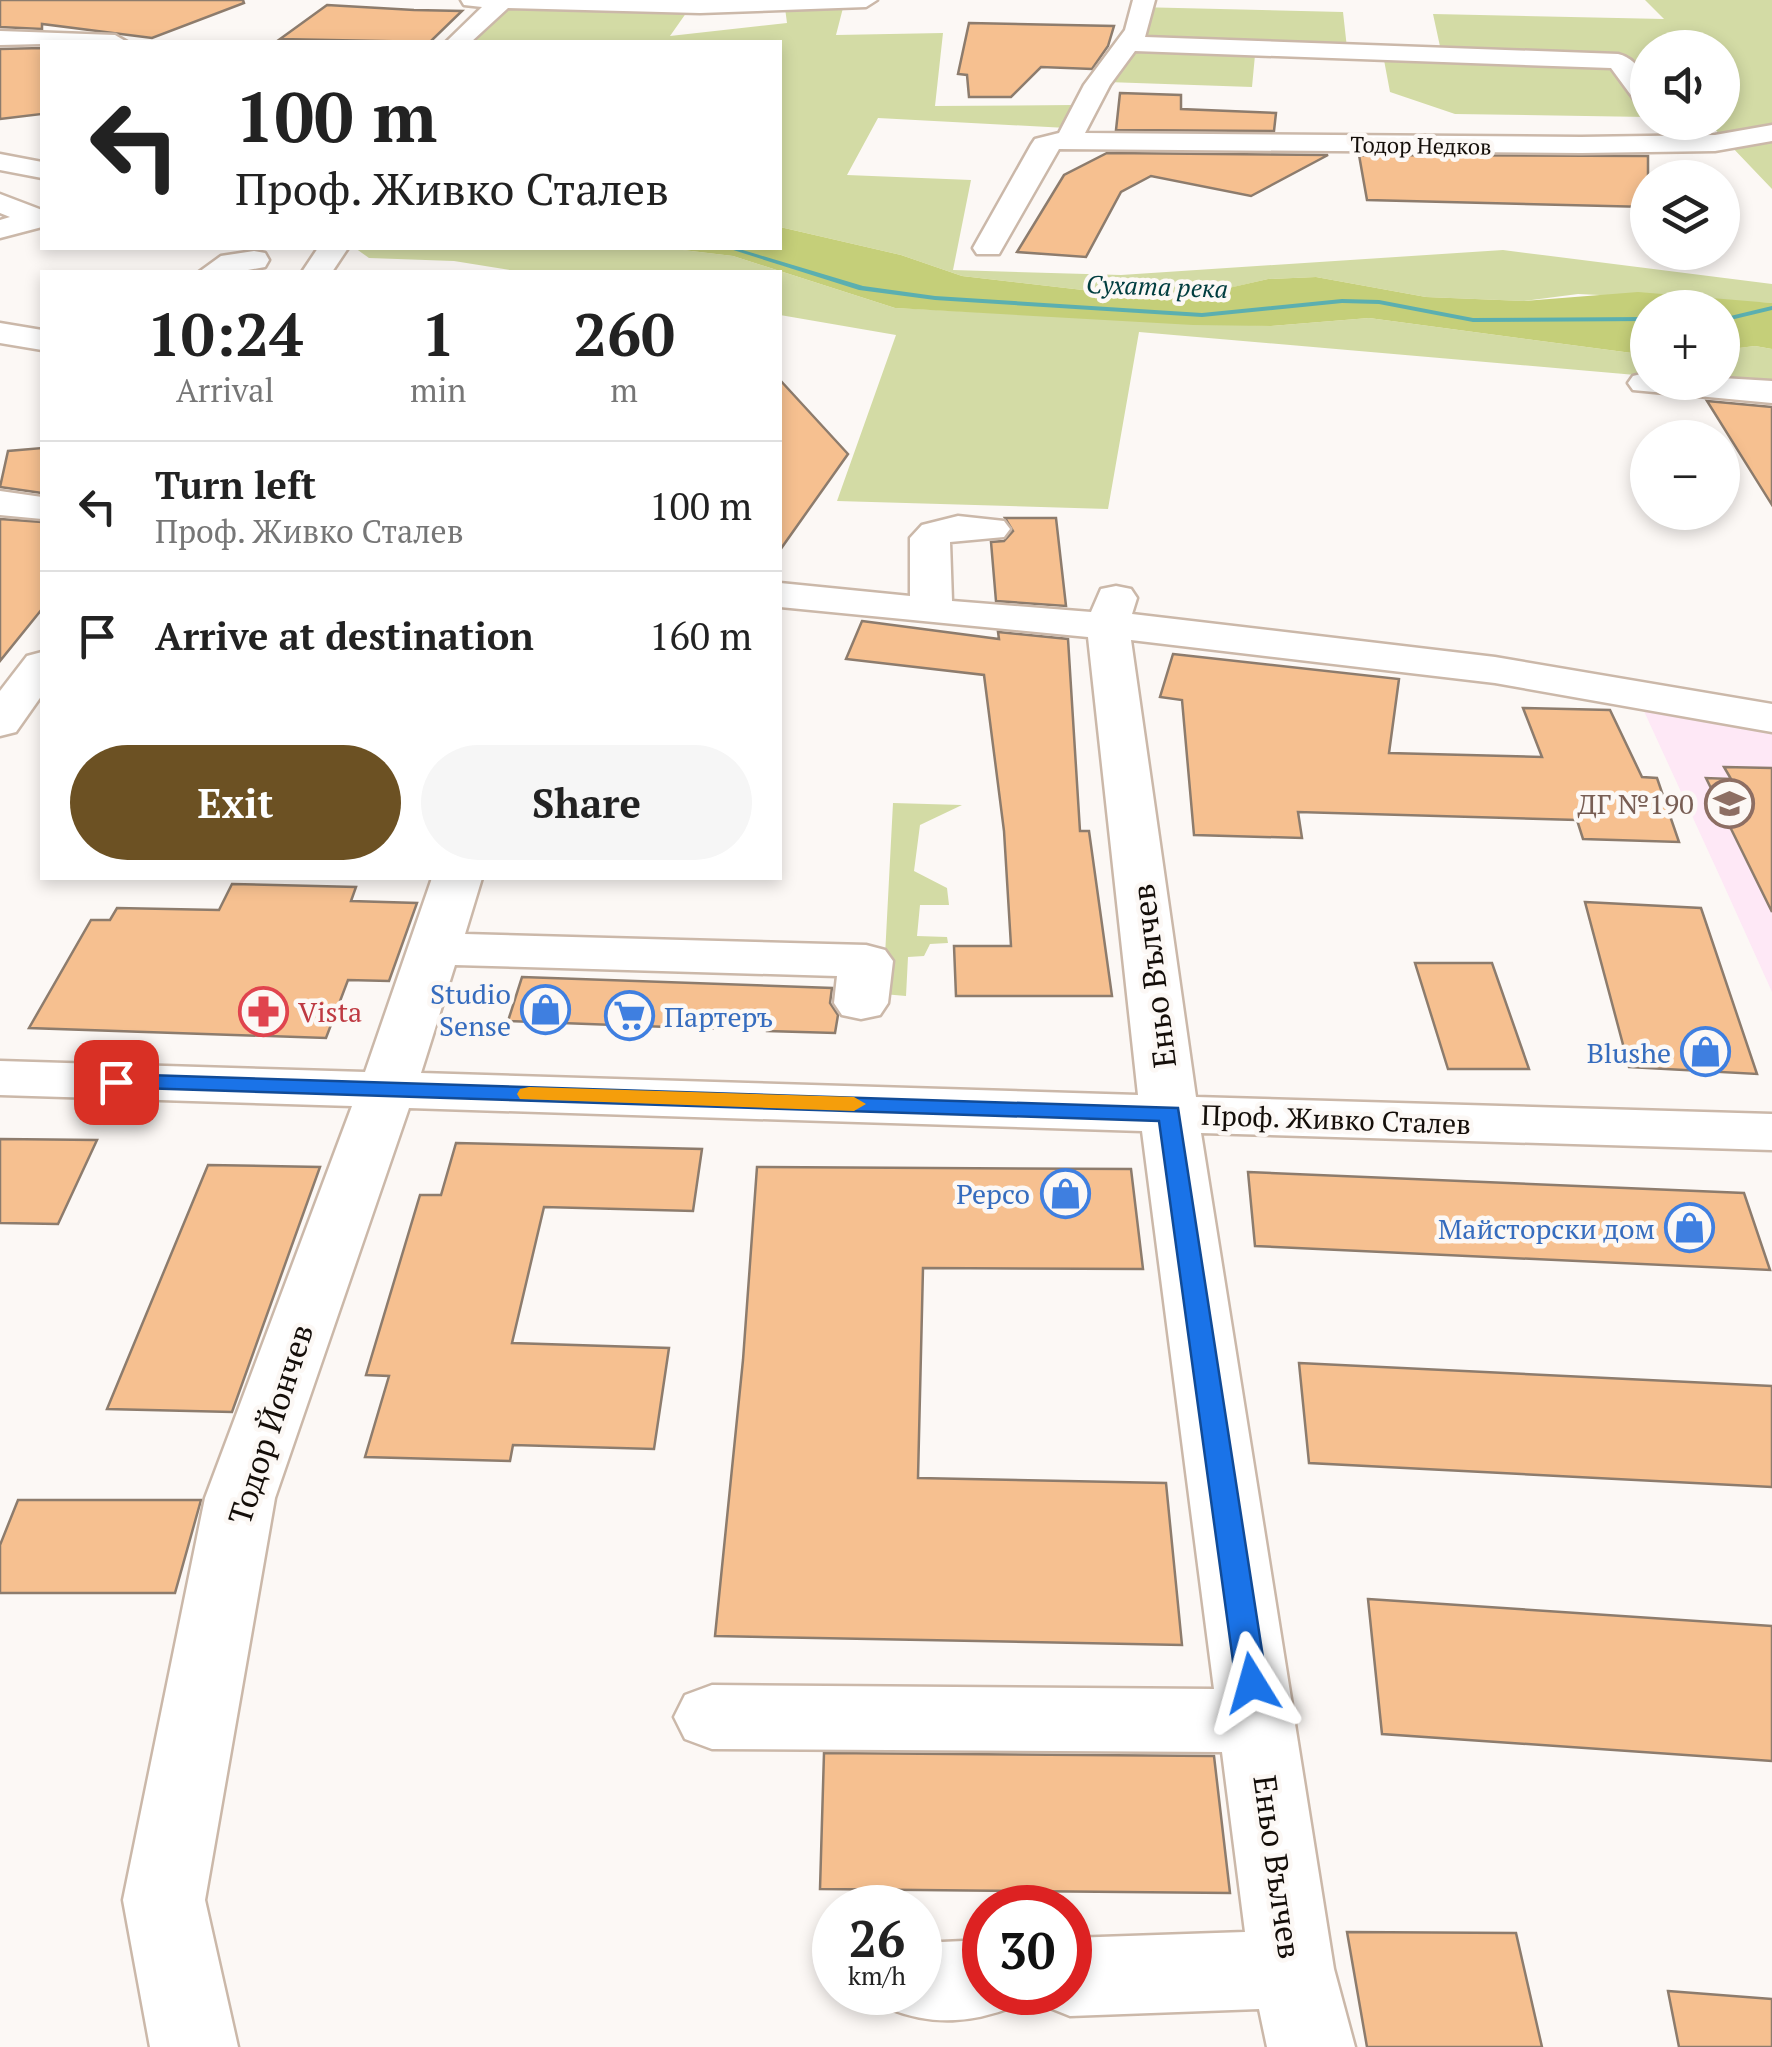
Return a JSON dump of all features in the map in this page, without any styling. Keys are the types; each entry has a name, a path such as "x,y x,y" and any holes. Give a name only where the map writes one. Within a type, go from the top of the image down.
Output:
{"street":[{"path":"472,0 744,6 866,0"},
{"path":"988,248 1108,67 1131,44 1144,0"},
{"path":"460,40 502,1"},
{"path":"0,38 57,40"},
{"path":"1131,44 1618,61 1630,77"},
{"name":"Тодор Недков","path":"1740,138 1772,132"},
{"name":"Тодор Недков","path":"1057,142 1494,146 1630,136"},
{"path":"0,162 40,170"},
{"path":"0,202 40,192"},
{"path":"0,202 40,219 0,230"},
{"path":"218,270 254,260"},
{"path":"0,333 39,340"},
{"path":"1740,390 1772,392"},
{"path":"0,503 40,508"},
{"path":"931,612 930,538 936,532 950,529 990,529"},
{"path":"782,595 931,612 1112,611 1772,718"},
{"name":"Еньо Вълчев","path":"1112,611 1170,1114 1302,2008"},
{"path":"0,722 40,668"},
{"name":"Тодор Йончев","path":"194,2047 164,1900 240,1498 386,1090 455,880"},
{"path":"433,949 866,961 861,1003"},
{"name":"Проф. Живко Сталев","path":"0,1078 1170,1114 1767,1143"},
{"path":"712,1717 1257,1721"},
{"path":"1092,1979 1302,2008"}],"shaded area":[{"name":"ДГ №190","path":"1643,709 1772,727 1772,992 1721,879"}],"green space":[{"path":"1645,0 1772,0 1772,189 1725,140 1740,140 1740,30 1630,30 1630,117 1455,114 1390,92 1384,60 1255,55 1252,87 1107,82 1085,129 878,118 847,175 971,180 953,270 1121,275 1503,250 1630,266 1630,270 1661,270 1772,284 1772,303 1740,302 1740,290 1630,290 1630,296 1578,294 1524,301 1426,297 1316,277 1268,279 1225,289 1135,296 962,276 901,255 782,227 782,40 474,40 512,5 689,9 670,36 787,23 785,8 844,4 836,35 943,33 935,106 1074,105 1108,62 1136,7 1343,12 1347,48 1441,51 1433,14 1664,19"},
{"path":"782,227 901,255 962,276 1135,296 1224,289 1268,279 1316,277 1426,297 1524,301 1630,293 1630,353 1369,318 1271,326 1193,325 895,308 733,256 683,250 782,250"},
{"path":"358,250 683,250 733,256 777,270 510,270 454,261 369,258"},
{"path":"782,272 895,308 1271,326 1369,318 1630,353 1630,375 1139,332 1108,509 837,501 896,335 782,315"},
{"path":"1740,300 1772,303 1772,349 1740,348"},
{"path":"1740,348 1772,349 1772,382 1740,381"},
{"path":"893,803 962,805 920,825 914,871 947,888 949,905 920,905 917,936 947,937 948,943 930,944 924,956 908,957 906,996 883,994"}],"building":[{"path":"0,0 244,3 152,38 42,24 42,29 0,27"},
{"path":"327,5 462,11 432,40 280,39"},
{"path":"969,23 1114,26 1108,46 1092,69 1041,67 1011,97 969,97 967,75 958,74"},
{"path":"40,48 40,114 0,119 0,49"},
{"path":"1120,93 1181,95 1181,109 1276,113 1274,131 1116,130"},
{"path":"1107,153 1328,155 1251,196 1151,176 1121,192 1086,257 1017,252 1064,175"},
{"path":"1359,155 1648,156 1648,160 1630,160 1630,207 1367,200"},
{"path":"782,382 848,454 782,547"},
{"path":"1707,401 1772,407 1772,505 1740,454 1740,420 1719,420"},
{"path":"40,448 40,493 0,487 8,451"},
{"path":"1005,518 1056,518 1066,606 996,601 991,542 1004,541 1013,531"},
{"path":"0,519 40,522 40,611 0,661"},
{"path":"862,621 999,639 998,632 1068,639 1080,831 1089,831 1112,996 956,996 954,946 1011,946 1004,831 984,675 846,659"},
{"path":"1173,654 1399,679 1389,753 1542,757 1523,708 1610,710 1642,777 1657,778 1679,842 1583,839 1577,820 1298,812 1302,838 1194,835 1182,700 1160,697"},
{"path":"1724,767 1772,768 1772,912 1706,778 1731,779"},
{"path":"232,884 356,887 351,901 417,903 389,981 348,980 326,1038 29,1028 91,920 110,920 117,908 219,910"},
{"path":"1585,902 1701,908 1757,1074 1629,1067"},
{"path":"1415,963 1492,963 1529,1069 1448,1069"},
{"path":"522,977 832,988 830,1003 838,1015 835,1033 767,1031 767,1023 723,1018 721,1029 508,1021"},
{"path":"0,1139 97,1140 58,1224 0,1223"},
{"path":"456,1143 702,1149 693,1211 544,1207 512,1343 669,1348 654,1449 513,1445 510,1461 365,1457 389,1376 366,1375 420,1195 441,1195"},
{"path":"208,1165 320,1167 232,1412 107,1409"},
{"path":"757,1167 1131,1169 1143,1269 923,1268 918,1478 1166,1483 1182,1645 715,1636 743,1360"},
{"path":"1248,1172 1744,1193 1770,1270 1255,1246"},
{"path":"1299,1363 1772,1386 1772,1487 1309,1463"},
{"path":"18,1500 201,1500 175,1593 0,1593 0,1545"},
{"path":"1368,1599 1772,1626 1772,1761 1382,1734"},
{"path":"824,1753 1214,1756 1230,1893 1092,1892 1092,1885 962,1885 962,1890 942,1890 942,1885 820,1885"},
{"path":"1347,1932 1516,1933 1542,2047 1367,2047"},
{"path":"1668,1991 1772,1999 1772,2047 1679,2047"}],"waterway":[{"name":"Сухата река","path":"737,250 862,288 935,298 1202,315 1342,301 1379,302 1473,320 1630,319"},
{"name":"Сухата река","path":"1740,316 1772,308"}],"slow traffic":[{"path":"529,1094 854,1104"}],"place":[{"name":"ДГ №190","path":"1729,803"},
{"name":"Studio Sense","path":"546,1009"},
{"name":"Vista","path":"263,1011"},
{"name":"Партеръ","path":"629,1016"},
{"name":"Blushe","path":"1706,1052"},
{"name":"Pepco","path":"1065,1193"},
{"name":"Майсторски дом","path":"1690,1228"}],"route":[{"path":"116,1082 1170,1114 1252,1683"}]}
